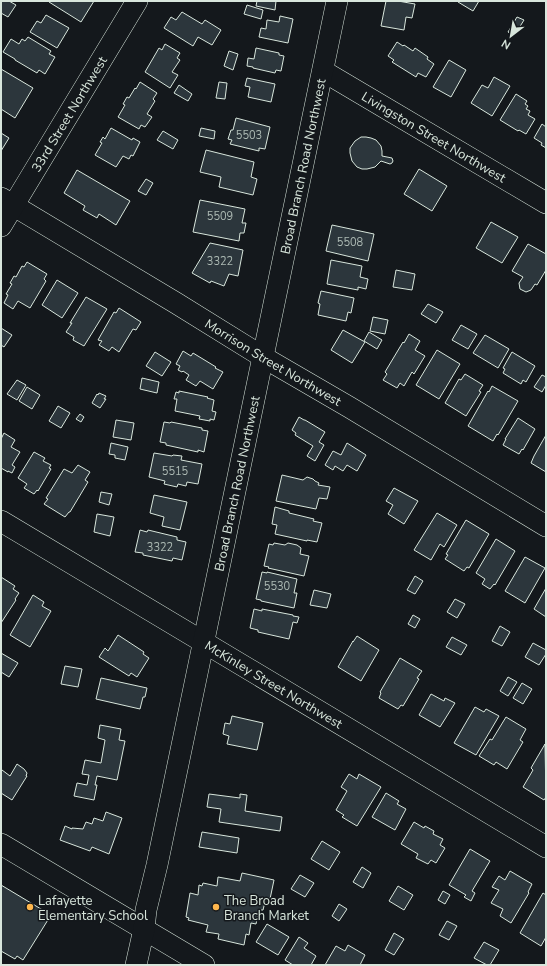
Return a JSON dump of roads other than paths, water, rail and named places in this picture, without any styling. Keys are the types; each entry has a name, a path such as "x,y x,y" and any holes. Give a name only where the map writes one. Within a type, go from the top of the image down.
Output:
{"street":[{"name":"33rd Street Northwest","path":"1,226 7,201 136,1"},
{"name":"Broad Branch Road Northwest","path":"136,965 144,929 146,910 204,643 337,1"},
{"name":"Livingston Street Northwest","path":"322,71 546,203"},
{"name":"Morrison Street Northwest","path":"7,201 263,357 546,526"},
{"name":"McKinley Street Northwest","path":"1,521 546,847"},
{"path":"1,844 204,965"}],"place":[{"name":"Lafayette Elementary School","path":"30,907"},
{"name":"The Broad Branch Market","path":"216,907"}]}
